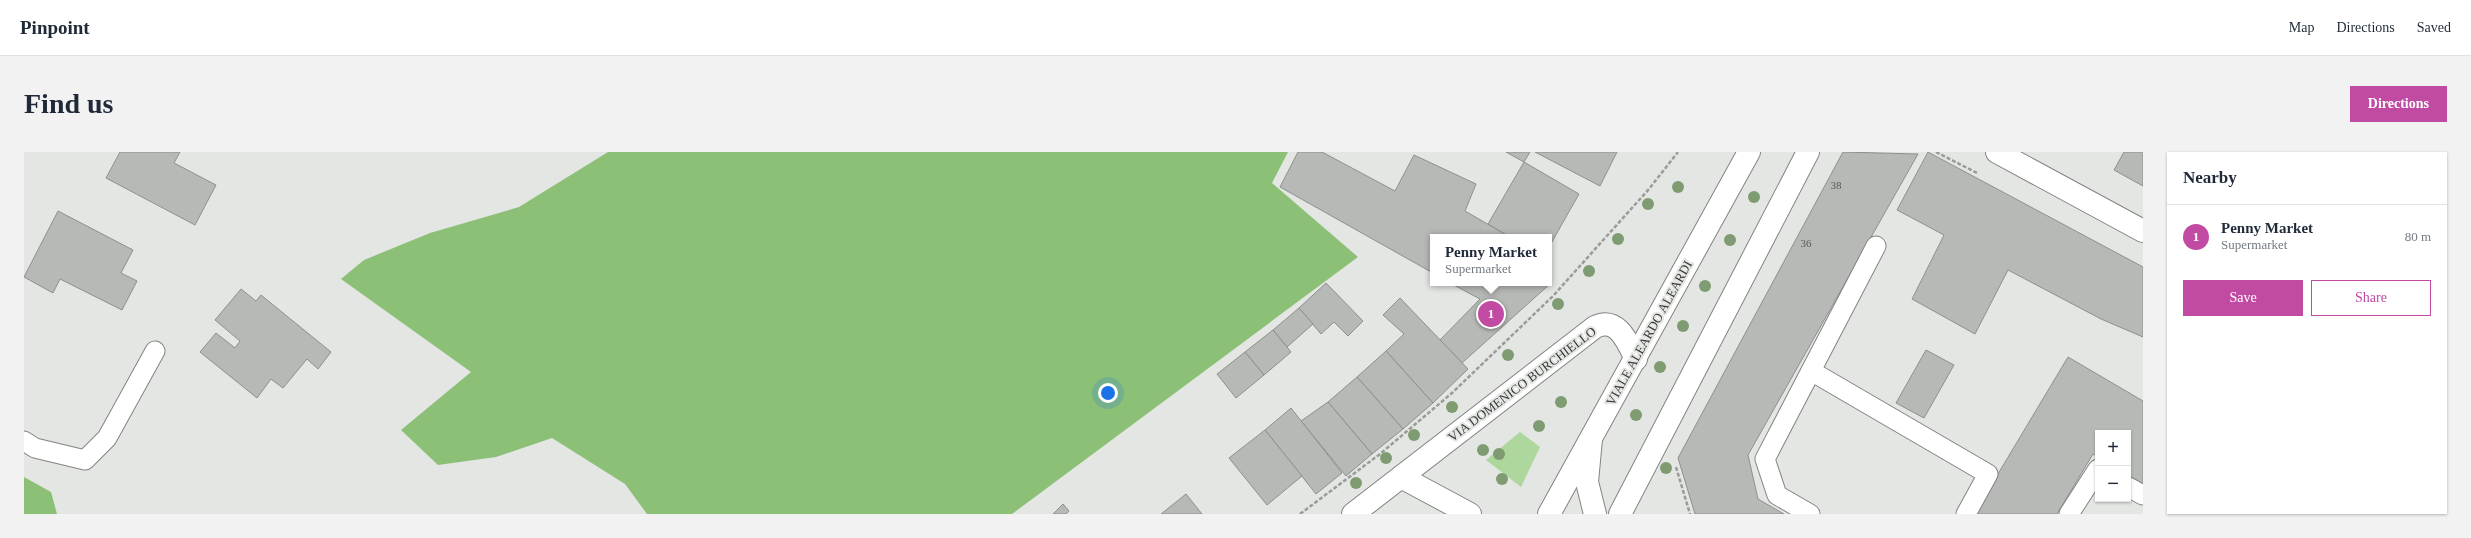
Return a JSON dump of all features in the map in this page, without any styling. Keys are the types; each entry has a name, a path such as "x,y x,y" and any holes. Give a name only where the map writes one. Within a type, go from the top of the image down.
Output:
{"main road":[{"name":"VIALE ALEARDO ALEARDI","path":"1549,514 1749,152"},
{"path":"1620,514 1808,152"},
{"path":"1997,152 2143,231"},
{"name":"VIA DOMENICO BURCHIELLO","path":"1353,514 1595,327 1604,325 1616,327 1625,336 1636,359"},
{"path":"1591,439 1587,482 1595,514"},
{"path":"1401,477 1470,514"}],"lane":[{"path":"1810,514 1777,495 1765,459 1876,246"},
{"path":"24,441 35,448 85,460 107,438 155,351"},
{"path":"1811,371 1988,474 1966,514"},
{"path":"2069,514 2095,474"},
{"path":"2131,489 2143,496"}],"path":[{"path":"1300,514 1380,454 1452,393 1553,296 1649,189 1678,152"}],"green space":[{"path":"608,152 1288,152 1272,183 1358,257 1012,514 647,514 625,484 552,438 496,457 438,465 401,430 471,372 341,279 364,260 430,233 519,207"},
{"path":"1520,432 1540,447 1521,487 1486,460"},
{"path":"24,477 51,492 57,514 24,514"}],"building":[{"path":"120,152 180,152 174,163 216,185 195,225 106,178"},
{"path":"1298,152 1322,152 1395,191 1414,155 1476,184 1465,211 1505,234 1430,234 1430,271 1280,187"},
{"path":"1506,152 1530,152 1524,162"},
{"path":"1535,152 1617,152 1600,186"},
{"path":"1843,152 1918,154 1748,455 1758,499 1784,514 1695,514 1678,458"},
{"path":"1928,152 2143,267 2143,337 2101,319 2008,270 1975,334 1912,299 1944,235 1897,210"},
{"path":"2124,152 2143,152 2143,186 2114,170"},
{"path":"1524,162 1579,194 1552,242 1552,234 1505,234 1488,224"},
{"path":"58,211 133,250 121,273 137,281 122,310 60,279 53,293 24,277"},
{"path":"1326,283 1363,321 1348,336 1334,322 1321,334 1299,308"},
{"path":"1456,286 1548,286 1462,363 1440,340 1480,299"},
{"path":"241,289 256,301 261,295 331,352 318,369 307,359 283,388 271,379 257,398 200,352 216,333 235,348 240,341 215,320"},
{"path":"1400,298 1468,369 1433,403 1386,351 1404,334 1383,315"},
{"path":"1299,308 1313,324 1287,347 1273,330"},
{"path":"1273,330 1291,352 1264,375 1245,352"},
{"path":"1926,350 1954,365 1924,418 1896,403"},
{"path":"1386,351 1433,403 1403,429 1357,377"},
{"path":"1245,352 1264,375 1236,398 1217,374"},
{"path":"2068,357 2143,401 2143,484 2131,477 2131,430 2095,430 2095,455 2093,454 2057,514 1974,514"},
{"path":"1357,377 1403,429 1372,454 1328,402"},
{"path":"1328,402 1372,454 1346,476 1301,421"},
{"path":"1291,408 1342,473 1316,494 1265,430"},
{"path":"1265,430 1302,476 1267,505 1229,458"},
{"path":"1186,494 1202,514 1161,514"},
{"path":"1063,504 1069,511 1066,514 1053,514"}],"place":[{"name":"Penny Market","path":"1491,314"}]}
